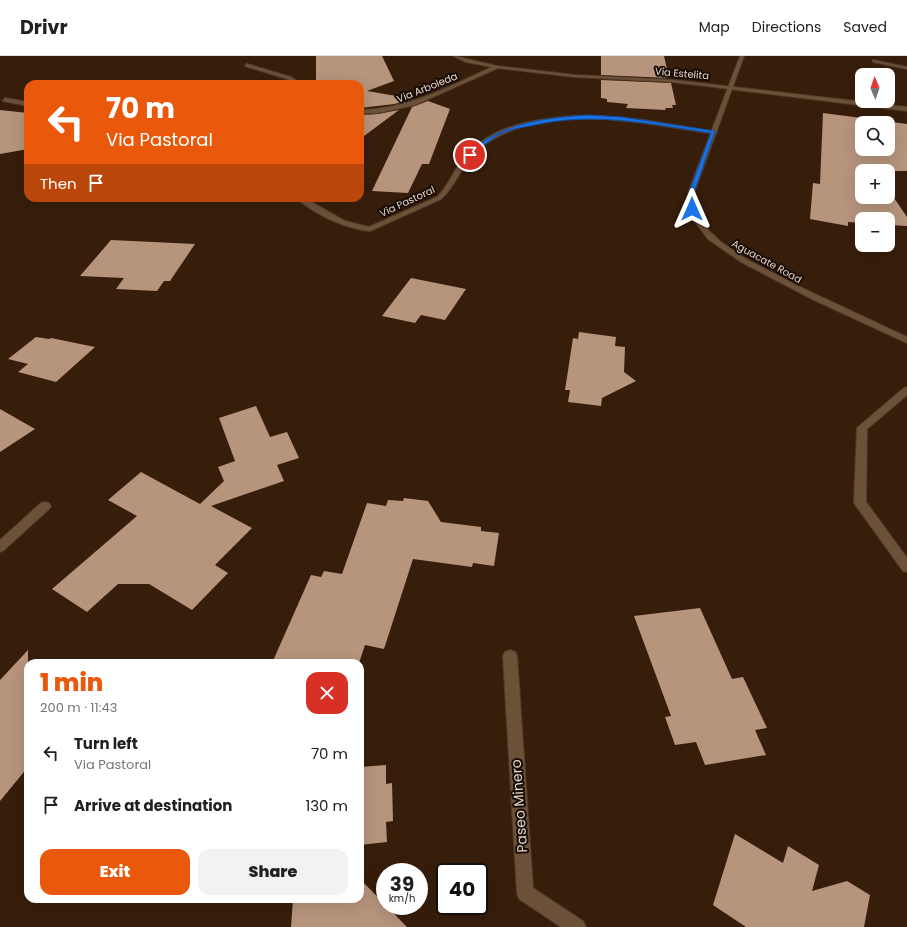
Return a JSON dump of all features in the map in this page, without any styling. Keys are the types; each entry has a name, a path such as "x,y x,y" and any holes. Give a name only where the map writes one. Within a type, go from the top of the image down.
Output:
{"street":[{"name":"Via Estelita","path":"456,56 468,61 497,67 575,76 673,80 907,109"},
{"name":"Aguacate Road","path":"742,56 691,193 692,209 697,221 710,236 726,250 787,285 907,340"},
{"path":"875,61 907,68"},
{"path":"247,65 292,80"},
{"name":"Via Arboleda","path":"364,112 383,112 401,108 497,67"},
{"path":"5,100 24,103"},
{"name":"Via Pastoral","path":"307,202 349,226 359,229 370,229 439,198 454,182 456,172 463,162 477,148 493,136 521,125 554,119 587,116 622,118 714,132"},
{"path":"907,390 862,428 860,503 907,567"},
{"path":"0,547 45,506"},
{"name":"Paseo Minero","path":"510,656 525,893 577,927"}],"building":[{"path":"316,56 382,56 394,81 367,91 414,99 394,104 364,108 364,80 316,80"},
{"path":"601,56 664,56 669,78 601,75"},
{"path":"601,80 671,83 676,105 672,105 673,108 665,108 666,110 626,108 628,104 607,102 607,99 601,98"},
{"path":"428,101 450,109 429,164 422,164 408,193 372,191 412,107"},
{"path":"0,110 24,113 24,150 0,154"},
{"path":"399,110 364,136 364,115"},
{"path":"823,113 855,117 855,156 895,156 895,122 907,124 907,171 895,171 895,164 855,164 855,204 895,204 895,199 907,217 907,226 895,225 895,212 855,212 855,222 848,222 848,226 810,219 813,183 820,184"},
{"path":"111,240 195,244 170,281 164,281 157,291 116,289 124,278 80,276"},
{"path":"411,278 466,289 445,320 421,315 415,323 382,316"},
{"path":"579,332 616,337 615,346 625,347 624,372 636,381 602,398 601,406 568,402 570,390 565,390 573,338 578,339"},
{"path":"36,337 51,338 95,347 56,382 18,372 28,364 8,359"},
{"path":"256,406 270,437 287,432 299,458 277,465 284,481 211,506 252,528 215,565 228,573 192,610 149,584 118,584 87,612 52,589 137,516 108,500 141,472 200,504 224,481 218,467 235,461 219,418"},
{"path":"0,409 35,429 0,452"},
{"path":"404,498 428,501 441,522 481,527 481,531 499,533 494,566 473,563 472,567 413,559 384,649 365,645 360,659 274,659 311,575 321,577 324,571 342,574 367,503 386,506 388,500 403,501"},
{"path":"700,608 732,679 743,677 767,728 755,730 766,755 705,765 696,742 675,745 665,717 671,716 634,616"},
{"path":"28,650 28,659 24,659 24,772 0,801 0,680"},
{"path":"386,765 386,784 392,783 393,821 386,822 387,842 364,845 364,767"},
{"path":"735,834 783,863 788,846 819,865 812,891 847,881 870,895 864,927 746,927 713,905"},
{"path":"364,883 376,895 376,915 395,915 407,927 291,927 293,903 364,903"}],"route":[{"path":"470,155 493,136 505,130 521,125 554,119 587,116 622,118 714,132 691,193 692,209"}]}
